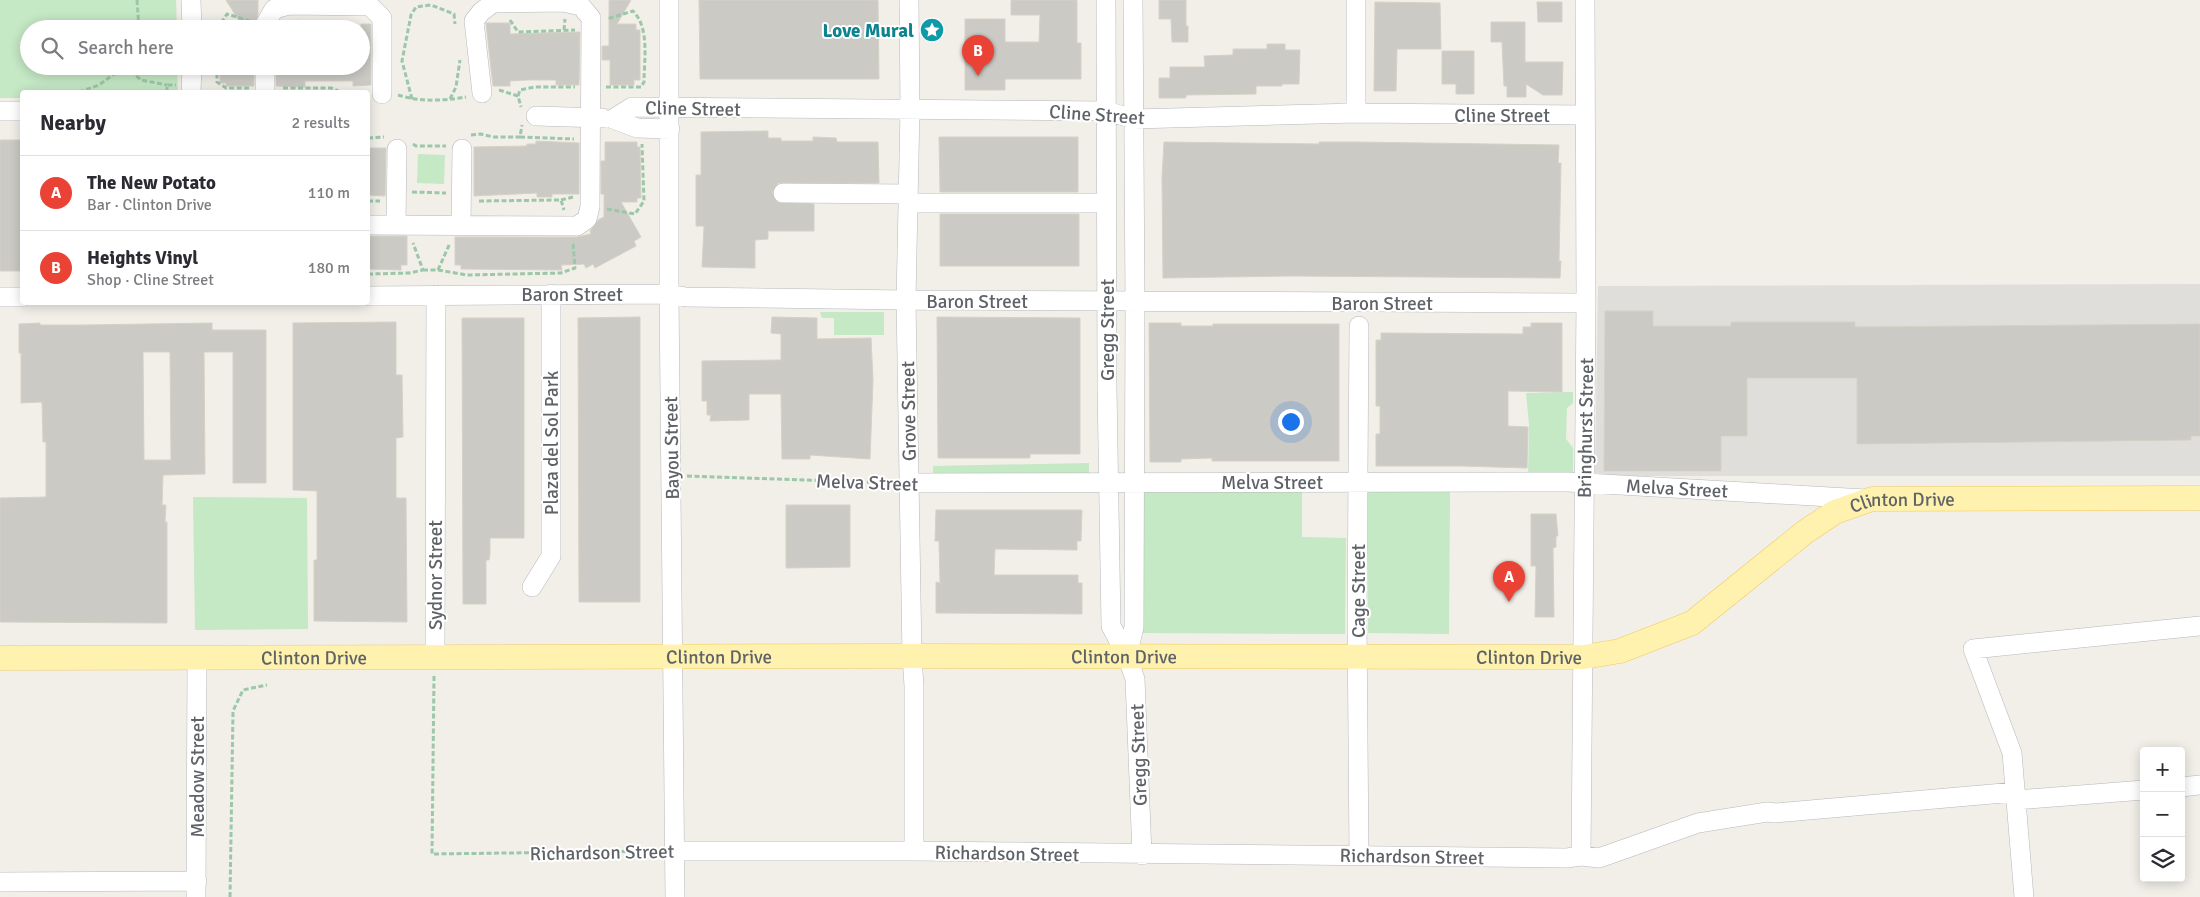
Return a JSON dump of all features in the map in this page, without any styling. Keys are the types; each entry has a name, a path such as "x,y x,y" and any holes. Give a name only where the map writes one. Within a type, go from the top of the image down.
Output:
{"main road":[{"name":"Clinton Drive","path":"0,658 673,656 1584,657 1620,651 1692,623 1805,532 1834,512 1872,499 2200,498"}],"street":[{"path":"192,0 192,20"},
{"name":"Bayou Street","path":"669,0 669,294 675,897"},
{"name":"Grove Street","path":"908,0 910,110 906,300 914,686 914,851"},
{"name":"Gregg Street","path":"1106,0 1111,626 1127,656 1135,679 1142,855"},
{"name":"Gregg Street","path":"1127,656 1134,627 1135,302 1132,0"},
{"path":"1356,0 1356,113"},
{"name":"Bringhurst Street","path":"1582,856 1586,303 1585,0"},
{"path":"370,225 577,226 586,219 590,207 591,18 581,6 570,4 493,2 480,12 474,21 482,93"},
{"path":"269,20 274,9 289,5 370,6 382,18 374,93"},
{"path":"192,75 192,90"},
{"path":"265,75 265,90"},
{"name":"Cline Street","path":"613,119 632,107 670,109 1106,111 1134,118 1356,113 1585,115"},
{"path":"0,111 20,111"},
{"name":"Cline Street","path":"527,118 613,119 637,128 670,129"},
{"path":"460,142 461,225"},
{"path":"397,143 404,225"},
{"path":"783,193 1107,203"},
{"name":"Plaza del Sol Park","path":"532,587 551,556 551,294"},
{"name":"Baron Street","path":"370,296 669,294 686,297 906,300 1586,303"},
{"name":"Sydnor Street","path":"435,658 436,295"},
{"path":"0,297 20,297"},
{"name":"Cage Street","path":"1359,326 1359,856"},
{"name":"Melva Street","path":"910,483 1584,483 1872,499"},
{"path":"2024,897 2012,753 1973,649 2200,626"},
{"name":"Meadow Street","path":"196,889 197,658"},
{"path":"2185,787 2200,785"},
{"name":"Richardson Street","path":"675,851 914,851 1142,855 1567,858 1582,856 1598,858 1698,823 1767,812 2140,790"},
{"path":"0,882 196,889"}],"path":[{"path":"137,0 138,20"},
{"path":"412,100 402,61 410,14 416,7 431,4 454,14 456,27"},
{"path":"223,20 227,14 245,20"},
{"path":"450,99 456,86 461,51"},
{"path":"85,90 99,85 113,75"},
{"path":"135,75 141,80 167,85"},
{"path":"370,138 416,146 448,146 481,134 493,137 520,137 527,118 518,96 501,90 450,99 412,100 394,94 374,93"},
{"path":"370,274 409,273 423,270 404,225 416,210 415,193"},
{"name":"Melva Street","path":"672,475 910,483"},
{"name":"Sydnor Street","path":"432,854 435,658"},
{"path":"230,897 232,711 243,690 267,685"},
{"name":"Richardson Street","path":"432,854 675,851"}],"shaded area":[{"path":"2200,284 2200,476 1595,476 1598,286"}],"green space":[{"path":"0,0 176,0 177,20 20,20 20,75 177,75 178,90 20,90 20,98 0,98"},
{"path":"418,154 445,155 444,184 417,183"},
{"path":"820,312 884,312 884,335 834,335 834,318 822,318"},
{"path":"1573,392 1573,403 1567,408 1566,439 1573,448 1573,472 1569,476 1528,476 1529,424 1526,393"},
{"path":"1089,463 1089,476 933,479 933,466"},
{"path":"1144,490 1302,492 1302,537 1346,538 1345,634 1143,633"},
{"path":"1368,490 1450,490 1449,634 1368,633"},
{"path":"193,497 307,498 308,629 195,630"}],"building":[{"path":"226,0 258,0 257,20 238,20"},
{"path":"609,0 631,0 617,24 636,24 636,30 640,30 640,80 634,80 634,85 610,85 610,60 602,60 602,46 609,46"},
{"path":"699,0 878,0 879,79 700,79"},
{"path":"1011,0 1077,0 1077,43 1081,43 1081,79 1005,79 1005,90 965,90 965,19 1005,19 1005,42 1039,42 1040,15 1011,15"},
{"path":"1159,0 1186,0 1188,42 1172,42 1171,19 1159,19"},
{"path":"1375,2 1440,3 1441,49 1397,49 1396,91 1374,91"},
{"path":"1537,2 1562,2 1562,22 1538,22"},
{"path":"1491,22 1525,22 1525,62 1563,62 1562,95 1543,95 1526,84 1526,97 1507,97 1507,86 1504,86 1502,42 1491,42"},
{"path":"486,23 510,23 510,34 580,32 579,85 556,85 556,80 527,80 510,81 510,86 493,86"},
{"path":"371,24 371,85 353,86 353,81 305,81 305,87 276,86 276,75 370,75"},
{"path":"1267,44 1285,44 1285,50 1300,50 1299,84 1256,86 1256,94 1186,95 1186,98 1159,98 1159,78 1170,78 1170,67 1205,67 1204,56 1233,55 1233,49 1267,49"},
{"path":"1442,51 1474,51 1474,94 1456,94 1456,84 1442,84"},
{"path":"220,75 254,75 254,86 226,86 226,83 220,83"},
{"path":"768,131 768,138 781,138 781,141 813,141 813,137 836,138 837,142 878,142 879,183 778,183 772,192 777,202 814,204 814,231 768,231 768,239 755,240 755,268 702,267 704,226 696,226 696,175 701,175 701,132"},
{"path":"939,137 1078,137 1078,192 940,192"},
{"path":"0,140 20,140 20,271 0,271"},
{"path":"536,141 579,143 579,194 552,194 552,197 537,197 537,193 474,196 474,147 527,146 527,144 536,144"},
{"path":"605,142 637,142 637,147 640,147 641,198 637,198 637,202 621,202 641,237 634,241 636,246 595,268 593,264 586,268 584,264 561,265 562,270 461,269 461,265 455,265 455,237 577,237 591,234 590,231 598,220 604,217 604,194 601,194 601,161 605,161"},
{"path":"1164,142 1559,145 1558,163 1561,163 1560,278 1290,276 1163,278 1162,178"},
{"path":"370,148 386,148 385,196 370,195"},
{"path":"940,214 1079,214 1079,266 940,266"},
{"path":"370,236 407,236 407,265 401,265 401,270 370,269"},
{"path":"1605,311 1653,311 1653,326 1731,326 1731,322 1855,322 1855,327 2200,324 2200,436 2191,436 2191,440 1857,444 1857,378 1747,378 1747,436 1721,436 1721,471 1604,471"},
{"path":"640,317 640,602 579,602 578,318"},
{"path":"772,317 817,318 817,339 871,338 873,380 870,459 810,455 810,459 782,459 781,394 749,394 749,420 710,421 711,415 707,415 707,401 702,401 702,361 781,360 781,334 771,333"},
{"path":"937,317 1080,318 1080,454 1030,454 1030,458 938,458"},
{"path":"462,318 524,318 524,538 490,538 489,560 486,560 486,604 463,604"},
{"path":"396,322 396,375 402,375 403,437 396,438 396,498 406,498 407,622 314,621 314,560 317,560 317,491 293,490 293,323"},
{"path":"212,323 212,330 266,330 266,483 233,483 233,352 204,352 205,474 163,475 162,505 166,505 165,522 167,522 167,623 0,622 0,498 46,497 46,442 43,442 42,402 21,403 19,324","holes":["143,352 170,352 171,460 144,460"]},
{"path":"1149,323 1181,323 1181,326 1213,326 1213,324 1339,324 1339,461 1212,461 1212,458 1181,459 1181,462 1150,462"},
{"path":"1531,323 1562,323 1562,392 1508,391 1508,426 1528,427 1527,468 1376,466 1376,434 1380,434 1380,406 1376,406 1376,340 1381,340 1381,333 1523,334 1523,327 1531,327"},
{"path":"786,505 850,505 850,567 786,568"},
{"path":"936,510 1082,510 1081,541 1077,541 1077,550 995,549 994,575 1078,575 1078,583 1082,583 1082,614 936,613 936,582 940,583 939,541 935,541"},
{"path":"1531,514 1556,514 1558,536 1556,536 1556,547 1553,548 1554,617 1535,617 1536,566 1531,566"}],"place":[{"name":"Love Mural","path":"932,30"},
{"name":"Heights Vinyl","path":"978,76"},
{"name":"The New Potato","path":"1509,602"}]}
